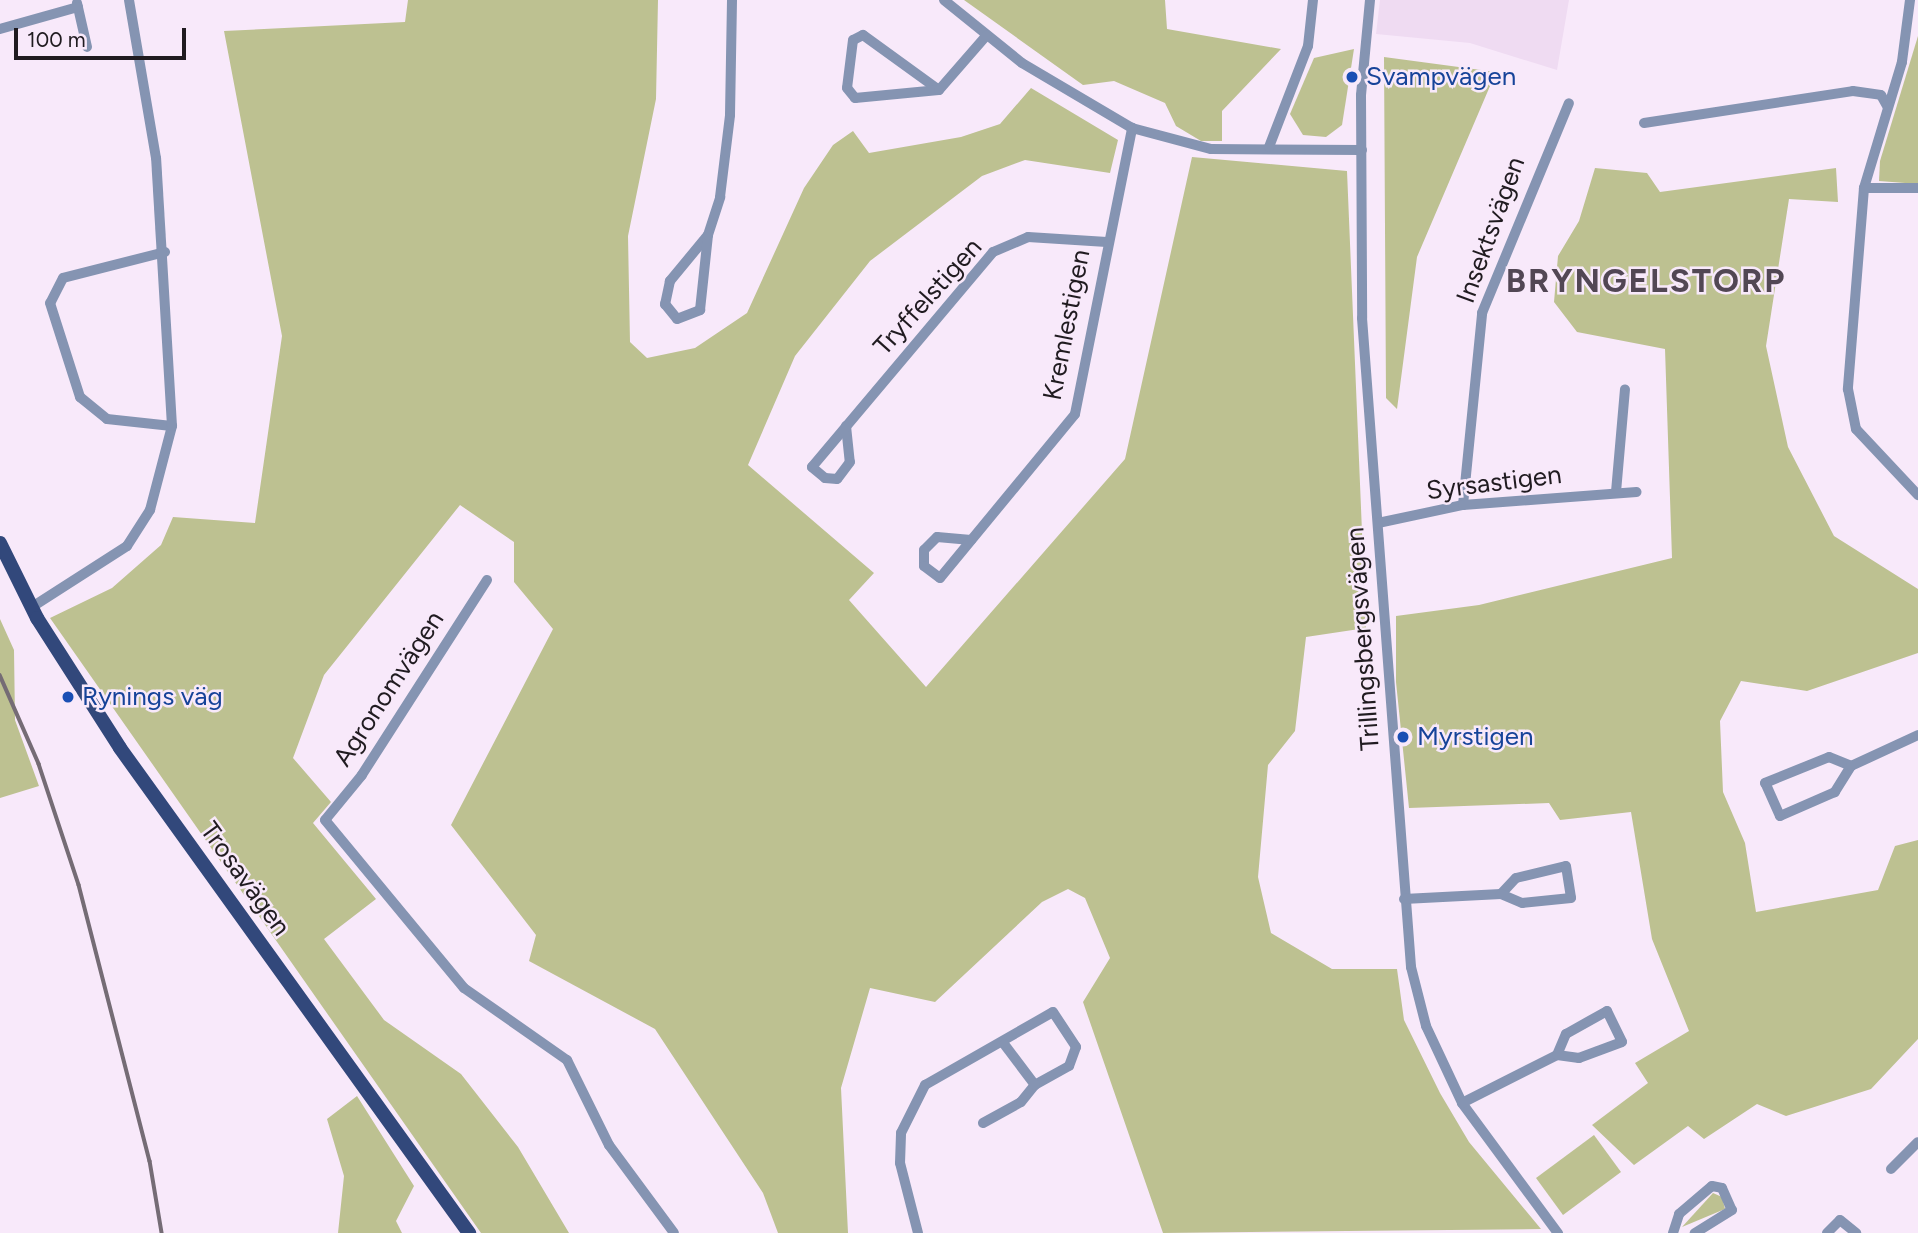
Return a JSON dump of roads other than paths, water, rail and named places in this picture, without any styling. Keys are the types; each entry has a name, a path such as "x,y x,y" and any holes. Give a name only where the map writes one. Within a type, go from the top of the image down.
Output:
{"main road":[{"name":"Trosavägen","path":"0,543 32,607 120,748 469,1233"}],"street":[{"path":"32,607 127,546 150,510 172,426 165,252 129,0"},
{"path":"708,235 670,281 664,304 677,318 700,310 708,235 720,197 730,116 732,0"},
{"path":"944,0 986,36 1132,128 1212,149 1269,147 1362,150"},
{"path":"1269,147 1308,46 1313,0"},
{"name":"Trillingsbergsvägen","path":"1370,0 1362,150 1362,318 1404,899 1426,1026 1462,1103 1558,1233"},
{"path":"1910,0 1902,62 1864,188 1848,389 1856,429 1918,495"},
{"path":"0,29 77,4 87,47"},
{"path":"939,90 863,35 853,40 847,89 855,98 939,90 986,36"},
{"path":"1644,123 1853,91 1881,95 1887,106"},
{"name":"Insektsvägen","path":"1464,505 1482,313 1569,103"},
{"name":"Kremlestigen","path":"971,540 937,537 924,550 924,566 940,578 1075,414 1132,128"},
{"path":"1864,188 1918,188"},
{"name":"Tryffelstigen","path":"846,426 850,462 837,479 825,478 812,467 846,426 993,252 1028,237 1107,243"},
{"path":"165,252 64,278 51,303 80,397 107,419 172,426"},
{"path":"1616,492 1625,389"},
{"name":"Syrsastigen","path":"1378,523 1464,505 1637,492"},
{"name":"Agronomvägen","path":"487,580 362,775 325,820 464,988 568,1060 609,1145 674,1233"},
{"path":"1851,765 1829,757 1765,783 1780,816 1835,792 1851,765 1918,735"},
{"path":"1404,899 1501,894 1522,903 1571,898 1566,866 1516,878 1501,894"},
{"path":"1462,1103 1557,1055 1579,1058 1622,1042 1607,1011 1566,1034 1557,1055"},
{"path":"918,1233 900,1163 911,1105 951,1065 1004,1044 1053,1012 1073,1037 1069,1066 1035,1085 1021,1102 983,1123"},
{"path":"1004,1044 1035,1085"},
{"path":"1891,1169 1918,1142"},
{"path":"1673,1233 1679,1214 1712,1186 1722,1188 1732,1210 1695,1233"},
{"path":"1827,1233 1840,1220 1856,1233"}],"railway":[{"path":"0,675 39,764 79,885 150,1161 162,1233"}],"place":[{"name":"Svampvägen","path":"1352,77"},
{"name":"Rynings väg","path":"68,697"},
{"name":"Myrstigen","path":"1403,737"}],"district":[{"name":"BRYNGELSTORP","path":"1646,281"}]}
